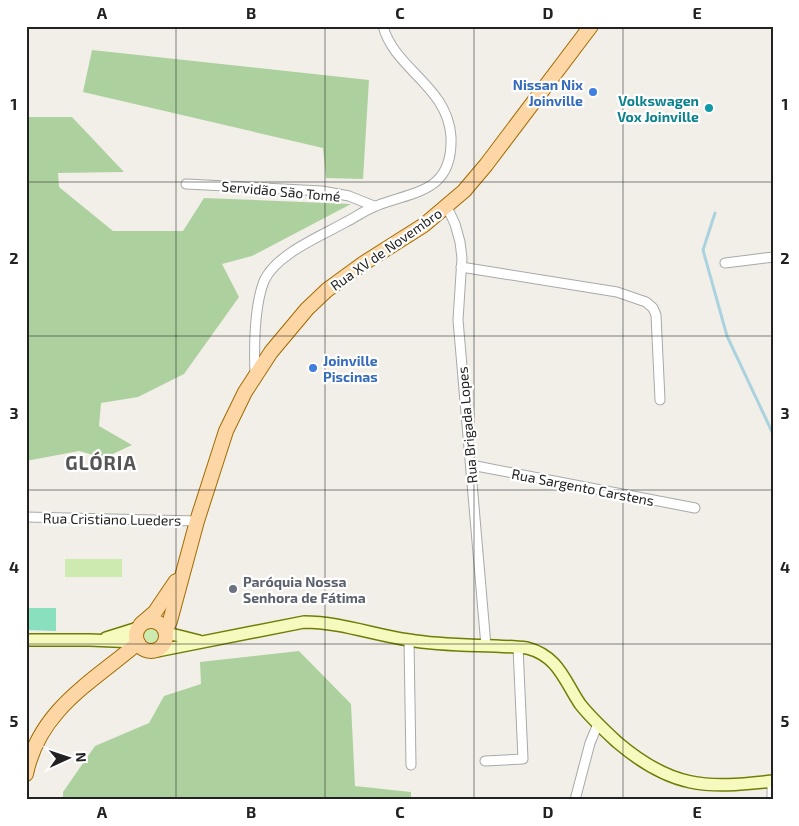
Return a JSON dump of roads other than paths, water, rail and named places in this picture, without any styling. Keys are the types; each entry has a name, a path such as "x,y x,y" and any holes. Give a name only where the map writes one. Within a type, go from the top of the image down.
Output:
{"main road":[{"name":"Rua XV de Novembro","path":"166,632 197,521 226,431 255,376 290,328 328,290 364,263 424,226 464,191 486,165 591,26"},
{"name":"Rua XV de Novembro","path":"140,626 160,604 182,572"},
{"path":"107,669 155,651 164,645 166,632 160,623 151,620 140,626 136,637 137,643 143,649 155,651"},
{"path":"26,774 32,752 51,720 62,706 84,685 107,669 137,643"}],"street":[{"path":"255,376 254,348 264,282 278,262 292,252 374,206 418,193 440,177 446,166 451,137 446,116 435,95 394,49 387,38 383,26"},
{"name":"Servidão São Tomé","path":"186,184 322,191 349,196 374,206"},
{"name":"Rua Brigada Lopes","path":"447,207 455,224 460,242 461,267 458,320 486,646"},
{"path":"725,262 773,257"},
{"path":"461,267 618,292 646,302 653,308 656,315 660,400"},
{"name":"Rua Sargento Carstens","path":"471,465 695,508"},
{"name":"Rua Cristiano Lueders","path":"26,517 197,521"},
{"path":"155,651 304,622 319,622 409,640 518,647 542,653 552,661 580,703 598,724 638,758 658,771 680,780 703,784 730,785 772,781 772,800"},
{"path":"100,640 140,626"},
{"path":"166,632 203,642"},
{"path":"26,640 100,640 137,643"},
{"path":"409,640 411,765"},
{"path":"485,761 523,759 518,647"},
{"path":"575,800 590,742 598,724"}],"waterway":[{"path":"715,213 703,250 727,336 773,434"}],"place":[{"name":"Nissan Nix Joinville","path":"593,92"},
{"name":"Volkswagen Vox Joinville","path":"709,108"},
{"name":"Joinville Piscinas","path":"313,368"},
{"name":"Paróquia Nossa Senhora de Fátima","path":"233,589"}],"district":[{"name":"GLÓRIA","path":"101,462"}]}
